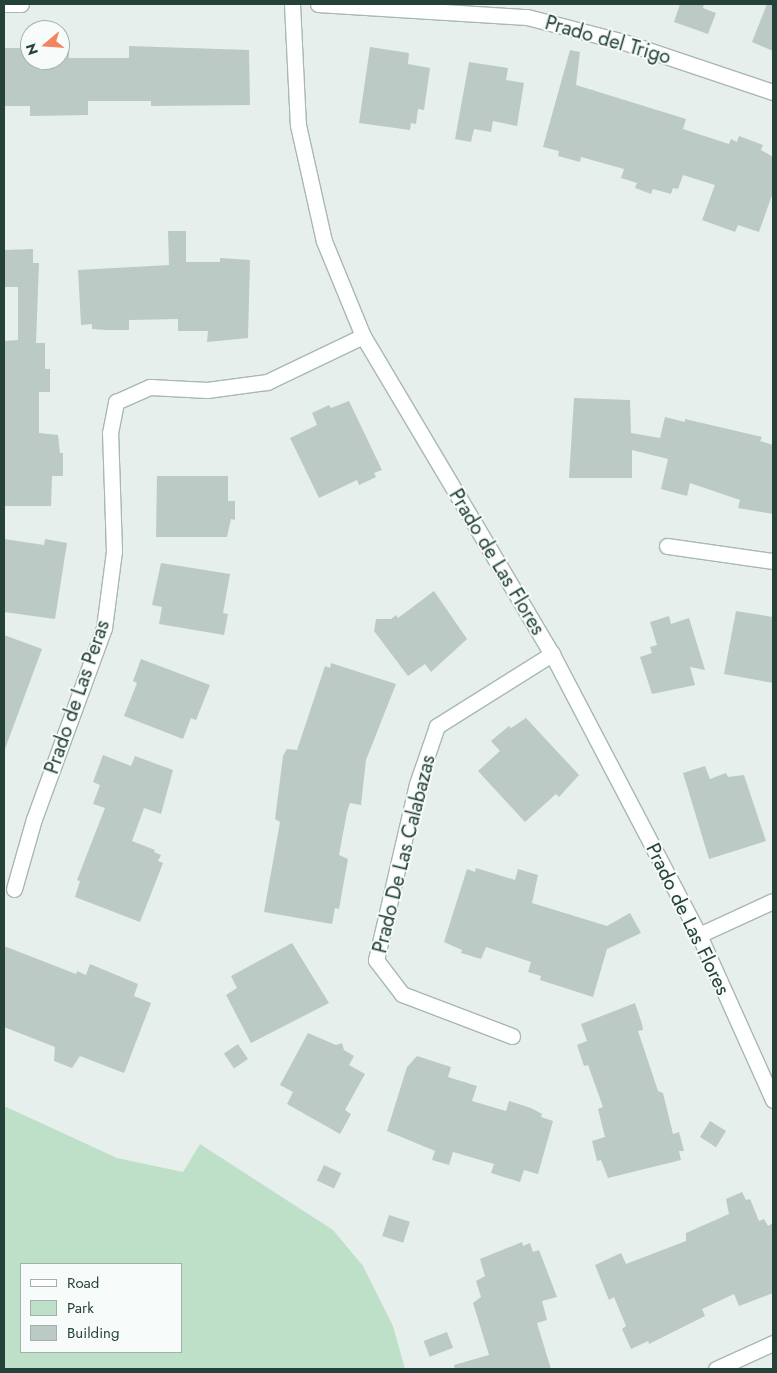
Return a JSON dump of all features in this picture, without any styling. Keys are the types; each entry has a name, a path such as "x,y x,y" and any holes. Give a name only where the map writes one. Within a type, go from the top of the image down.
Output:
{"street":[{"path":"4,4 20,4"},
{"name":"Prado de Las Flores","path":"292,4 298,125 324,241 363,336 552,654 699,935 773,1100"},
{"name":"Prado del Trigo","path":"318,4 527,18 624,42 773,92"},
{"name":"Prado de Las Peras","path":"14,889 34,818 104,628 114,551 110,433 116,402 150,387 207,390 267,382 363,336"},
{"path":"666,546 773,561"},
{"name":"Prado De Las Calabazas","path":"512,1036 402,994 376,960 417,784 437,726 552,654"},
{"path":"699,935 773,901"},
{"path":"716,1369 773,1343"}],"green space":[{"path":"4,1106 117,1158 183,1172 200,1144 333,1230 363,1266 393,1326 405,1369 4,1369"}],"building":[{"path":"680,4 704,4 703,8 716,13 708,34 674,22"},
{"path":"767,4 773,4 773,51 752,42"},
{"path":"129,46 249,50 250,105 151,106 151,101 88,101 88,115 30,116 30,106 4,106 4,48 20,48 20,70 70,70 70,58 129,58"},
{"path":"370,47 409,53 408,64 430,68 424,110 418,109 416,124 411,123 410,130 359,123"},
{"path":"570,50 580,52 576,85 686,119 683,129 729,144 731,139 737,142 739,136 763,145 761,150 773,157 773,192 759,232 738,225 735,232 702,220 715,185 683,175 678,189 673,188 671,194 653,189 651,194 635,188 637,183 621,178 624,169 581,157 580,162 558,156 559,151 543,147"},
{"path":"469,62 508,68 506,80 524,83 517,126 493,121 491,132 474,129 471,142 455,139"},
{"path":"168,231 186,231 186,262 220,262 220,258 250,260 248,338 207,342 208,331 178,331 178,319 129,320 129,330 92,329 92,324 81,325 78,270 169,265"},
{"path":"33,249 33,263 39,263 36,343 45,343 45,369 50,369 50,392 39,392 39,433 58,435 60,453 63,453 63,476 52,476 51,506 4,506 4,341 18,340 18,287 4,287 4,250"},
{"path":"574,398 630,400 631,433 660,438 665,417 685,422 685,419 762,437 760,441 773,445 773,514 738,508 740,500 690,483 687,496 661,489 668,459 632,450 632,478 569,478"},
{"path":"349,401 382,470 374,473 376,477 359,485 357,480 319,498 290,438 317,425 312,413 329,405 331,408"},
{"path":"157,476 228,476 228,501 235,501 235,520 231,519 227,537 156,537"},
{"path":"4,539 44,545 45,539 67,543 55,619 4,612"},
{"path":"161,563 230,574 223,613 228,614 224,635 159,624 162,607 152,605"},
{"path":"434,591 467,639 431,672 425,664 408,676 374,631 376,619 391,619 396,615 398,618"},
{"path":"736,611 773,617 773,683 724,674"},
{"path":"669,616 671,624 689,618 705,670 690,667 695,685 652,694 640,657 652,653 650,647 657,645 650,622"},
{"path":"4,635 42,649 5,749 4,749"},
{"path":"141,659 210,685 196,720 191,718 183,739 124,716 137,683 133,681"},
{"path":"331,663 396,684 366,760 361,805 350,803 347,812 339,855 348,859 339,909 335,908 332,924 264,912 280,822 275,819 283,756 287,749 297,750 325,666 330,668"},
{"path":"526,718 579,775 559,797 556,794 525,822 478,771 500,751 491,741 509,726 511,728"},
{"path":"103,755 131,766 135,756 173,770 161,814 144,808 132,841 155,850 154,852 161,855 158,861 163,863 140,922 75,897 80,881 77,880 105,808 93,804 100,785 93,782"},
{"path":"705,766 710,779 726,773 728,777 744,775 766,841 709,859 683,773"},
{"path":"476,868 515,880 518,869 538,875 532,903 607,926 630,913 641,933 607,949 593,997 540,980 541,976 528,972 531,962 486,947 481,959 461,953 462,950 444,942 467,869 475,872"},
{"path":"292,943 329,1003 251,1043 226,995 237,988 231,976"},
{"path":"4,946 76,974 77,971 86,975 90,964 138,984 134,996 151,1003 124,1073 80,1056 72,1068 54,1061 55,1047 4,1027"},
{"path":"635,1003 643,1030 638,1031 658,1091 663,1093 673,1134 679,1132 684,1151 679,1151 681,1160 608,1178 601,1160 597,1161 592,1141 605,1137 598,1109 603,1107 588,1065 584,1066 577,1045 587,1041 581,1024"},
{"path":"308,1033 336,1045 342,1043 344,1050 354,1056 349,1065 365,1074 345,1110 351,1114 340,1134 287,1104 293,1092 280,1085"},
{"path":"238,1044 248,1059 234,1068 224,1054"},
{"path":"417,1056 451,1067 448,1077 477,1086 472,1101 506,1111 509,1101 531,1108 542,1114 541,1117 553,1121 538,1174 524,1170 520,1182 491,1173 494,1164 453,1152 449,1165 432,1160 435,1151 387,1131 407,1067"},
{"path":"710,1121 726,1131 716,1147 700,1137"},
{"path":"324,1165 341,1173 334,1188 317,1180"},
{"path":"742,1192 746,1200 750,1199 759,1221 764,1219 768,1226 773,1223 773,1293 739,1306 734,1294 702,1309 705,1316 649,1344 648,1341 631,1349 622,1329 626,1326 614,1297 609,1300 595,1265 621,1253 626,1264 686,1241 686,1233 729,1214 726,1199"},
{"path":"389,1215 410,1222 403,1243 382,1236"},
{"path":"522,1242 523,1246 530,1243 533,1252 539,1250 557,1297 542,1301 547,1320 537,1323 551,1369 455,1369 454,1365 489,1355 473,1303 481,1297 476,1281 485,1276 480,1259"},
{"path":"447,1332 453,1348 430,1357 424,1341"}]}
